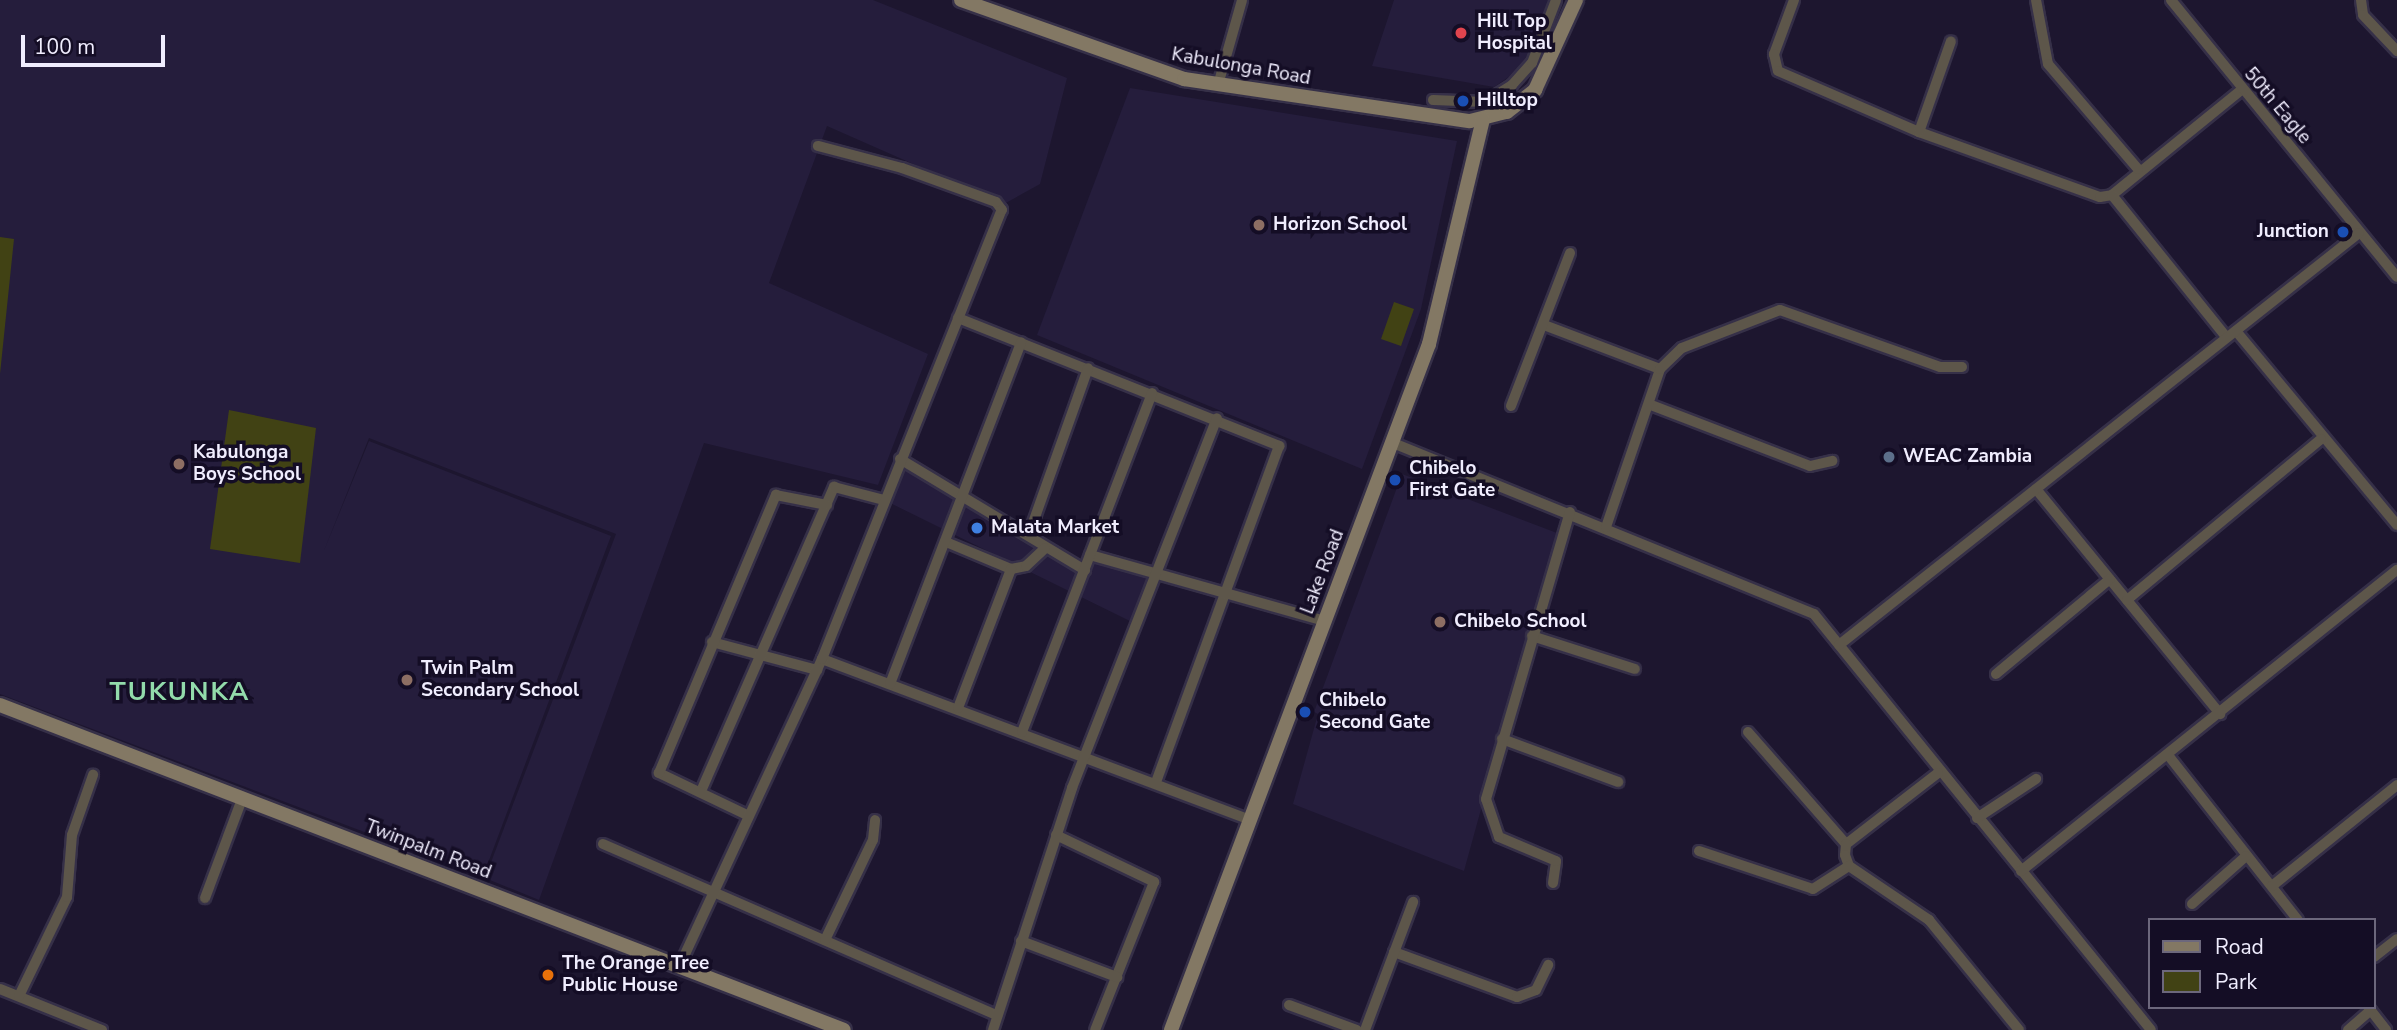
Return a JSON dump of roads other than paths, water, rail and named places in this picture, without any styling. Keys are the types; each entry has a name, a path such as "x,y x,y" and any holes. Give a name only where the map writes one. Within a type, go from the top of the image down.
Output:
{"main road":[{"name":"Kabulonga Road","path":"961,0 1108,56 1218,85 1483,119"},
{"path":"1483,119 1518,106 1535,90 1576,0"},
{"name":"Lake Road","path":"1171,1030 1393,443 1444,290 1483,119"},
{"name":"Twinpalm Road","path":"0,705 844,1030"}],"street":[{"path":"1218,85 1242,0"},
{"path":"1433,100 1485,102 1512,85 1532,63 1556,0"},
{"path":"1794,0 1774,54 1778,71 1919,132 2079,191 2112,195 2226,337"},
{"path":"2036,0 2048,64 2138,169"},
{"name":"50th Eagle","path":"2172,0 2241,90 2397,276"},
{"path":"2361,0 2362,15 2397,51"},
{"path":"1919,132 1951,41"},
{"path":"2112,195 2138,169 2241,90"},
{"path":"679,967 747,815 822,659 1001,205 852,151 818,146"},
{"path":"1839,645 2359,233"},
{"path":"1511,405 1570,253"},
{"path":"1606,527 1651,405 1660,369 1682,348 1780,310 1940,367 1962,367"},
{"path":"958,318 1274,440 1280,450 1224,590 1156,782"},
{"path":"1544,325 1660,369"},
{"path":"2236,331 2321,439 2397,525"},
{"path":"890,684 1021,342"},
{"path":"1029,534 1088,368"},
{"path":"1022,732 1152,393"},
{"path":"1651,405 1810,466 1832,461"},
{"path":"993,1030 1056,835 1217,418"},
{"path":"2127,600 2321,439"},
{"path":"1393,443 1791,600 1814,614 1938,773 2151,1030"},
{"path":"900,459 962,500 1029,534 1045,548 1085,570"},
{"path":"702,789 836,486 884,500"},
{"path":"2036,489 2220,713"},
{"path":"747,815 702,789 659,774 712,642 776,495 827,505"},
{"path":"1553,883 1553,858 1515,847 1499,837 1487,815 1502,739 1570,512"},
{"path":"946,542 1011,569 1026,566 1045,548"},
{"path":"1090,555 1158,575 1224,590 1325,621"},
{"path":"958,708 1011,569"},
{"path":"2021,871 2397,570"},
{"path":"1996,674 2110,579"},
{"path":"1532,636 1635,669"},
{"path":"712,642 759,657 817,670"},
{"path":"822,659 1087,756 1251,820"},
{"path":"1748,732 1846,844 1849,866 1929,920 2018,1030"},
{"path":"1502,739 1618,782"},
{"path":"2168,755 2296,918"},
{"path":"1846,844 1938,773"},
{"path":"19,996 67,897 72,835 93,775"},
{"path":"1977,818 2036,779"},
{"path":"2272,887 2397,785"},
{"path":"205,898 242,799"},
{"path":"825,940 873,840 875,820"},
{"path":"1056,835 1154,879 1095,1030"},
{"path":"603,844 997,1015"},
{"path":"1699,852 1813,888 1849,866"},
{"path":"2192,904 2246,856"},
{"path":"1365,1030 1413,902"},
{"path":"2376,955 2397,939"},
{"path":"1021,941 1117,977"},
{"path":"1394,952 1517,998 1535,990 1548,965"},
{"path":"0,989 102,1030"},
{"path":"1289,1005 1357,1030"},
{"path":"2348,1030 2370,1009 2386,1030"}],"place":[{"name":"Hill Top Hospital","path":"1461,33"},
{"name":"Hilltop","path":"1463,101"},
{"name":"Horizon School","path":"1259,225"},
{"name":"Junction","path":"2343,232"},
{"name":"WEAC Zambia","path":"1889,457"},
{"name":"Kabulonga Boys School","path":"179,464"},
{"name":"Chibelo First Gate","path":"1395,480"},
{"name":"Malata Market","path":"977,528"},
{"name":"Chibelo School","path":"1440,622"},
{"name":"Twin Palm Secondary School","path":"407,680"},
{"name":"Chibelo Second Gate","path":"1305,712"},
{"name":"The Orange Tree Public House","path":"548,975"}],"district":[{"name":"TUKUNKA","path":"180,692"}]}
